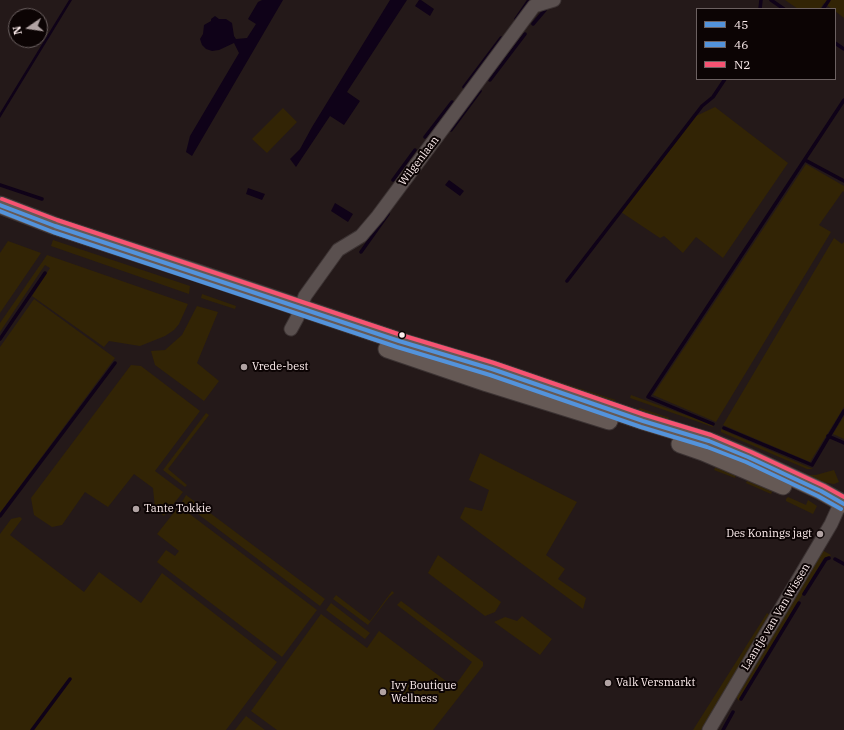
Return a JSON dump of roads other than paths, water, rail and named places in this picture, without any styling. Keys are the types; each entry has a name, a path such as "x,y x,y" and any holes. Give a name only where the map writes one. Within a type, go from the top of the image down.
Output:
{"main road":[{"path":"0,206 55,226 195,272 296,318"},
{"path":"0,216 51,236 487,383 704,452 819,495 842,507"}],"street":[{"name":"Wilgenlaan","path":"296,318 305,296 338,250 361,236 378,216 534,6 554,0"},
{"name":"Laantje van Van Wissen","path":"709,730 842,507"}],"waterway":[{"path":"516,19 529,0"},
{"path":"760,8 761,0"},
{"path":"771,0 783,8"},
{"path":"824,8 829,0"},
{"path":"533,24 545,10"},
{"path":"490,80 525,34"},
{"path":"464,87 501,38"},
{"path":"836,44 844,49"},
{"path":"567,281 702,106 713,97 724,80"},
{"path":"451,130 480,91"},
{"path":"713,424 648,397 844,100"},
{"path":"425,137 452,102"},
{"path":"393,180 415,150"},
{"path":"805,160 844,181"},
{"path":"0,185 42,199"},
{"path":"361,252 388,214"},
{"path":"0,339 45,273"},
{"path":"0,516 115,363"},
{"path":"724,428 812,465 844,411"},
{"path":"828,436 844,443"},
{"path":"804,594 826,559 829,558"},
{"path":"835,559 844,564"},
{"path":"741,699 799,603"},
{"path":"32,730 70,679"},
{"path":"723,730 733,712"}],"place":[{"name":"Vrede-best","path":"244,367"},
{"name":"Tante Tokkie","path":"136,509"},
{"name":"Des Konings jagt","path":"820,534"},
{"name":"Valk Versmarkt","path":"608,683"},
{"name":"Ivy Boutique Wellness","path":"383,692"}]}
